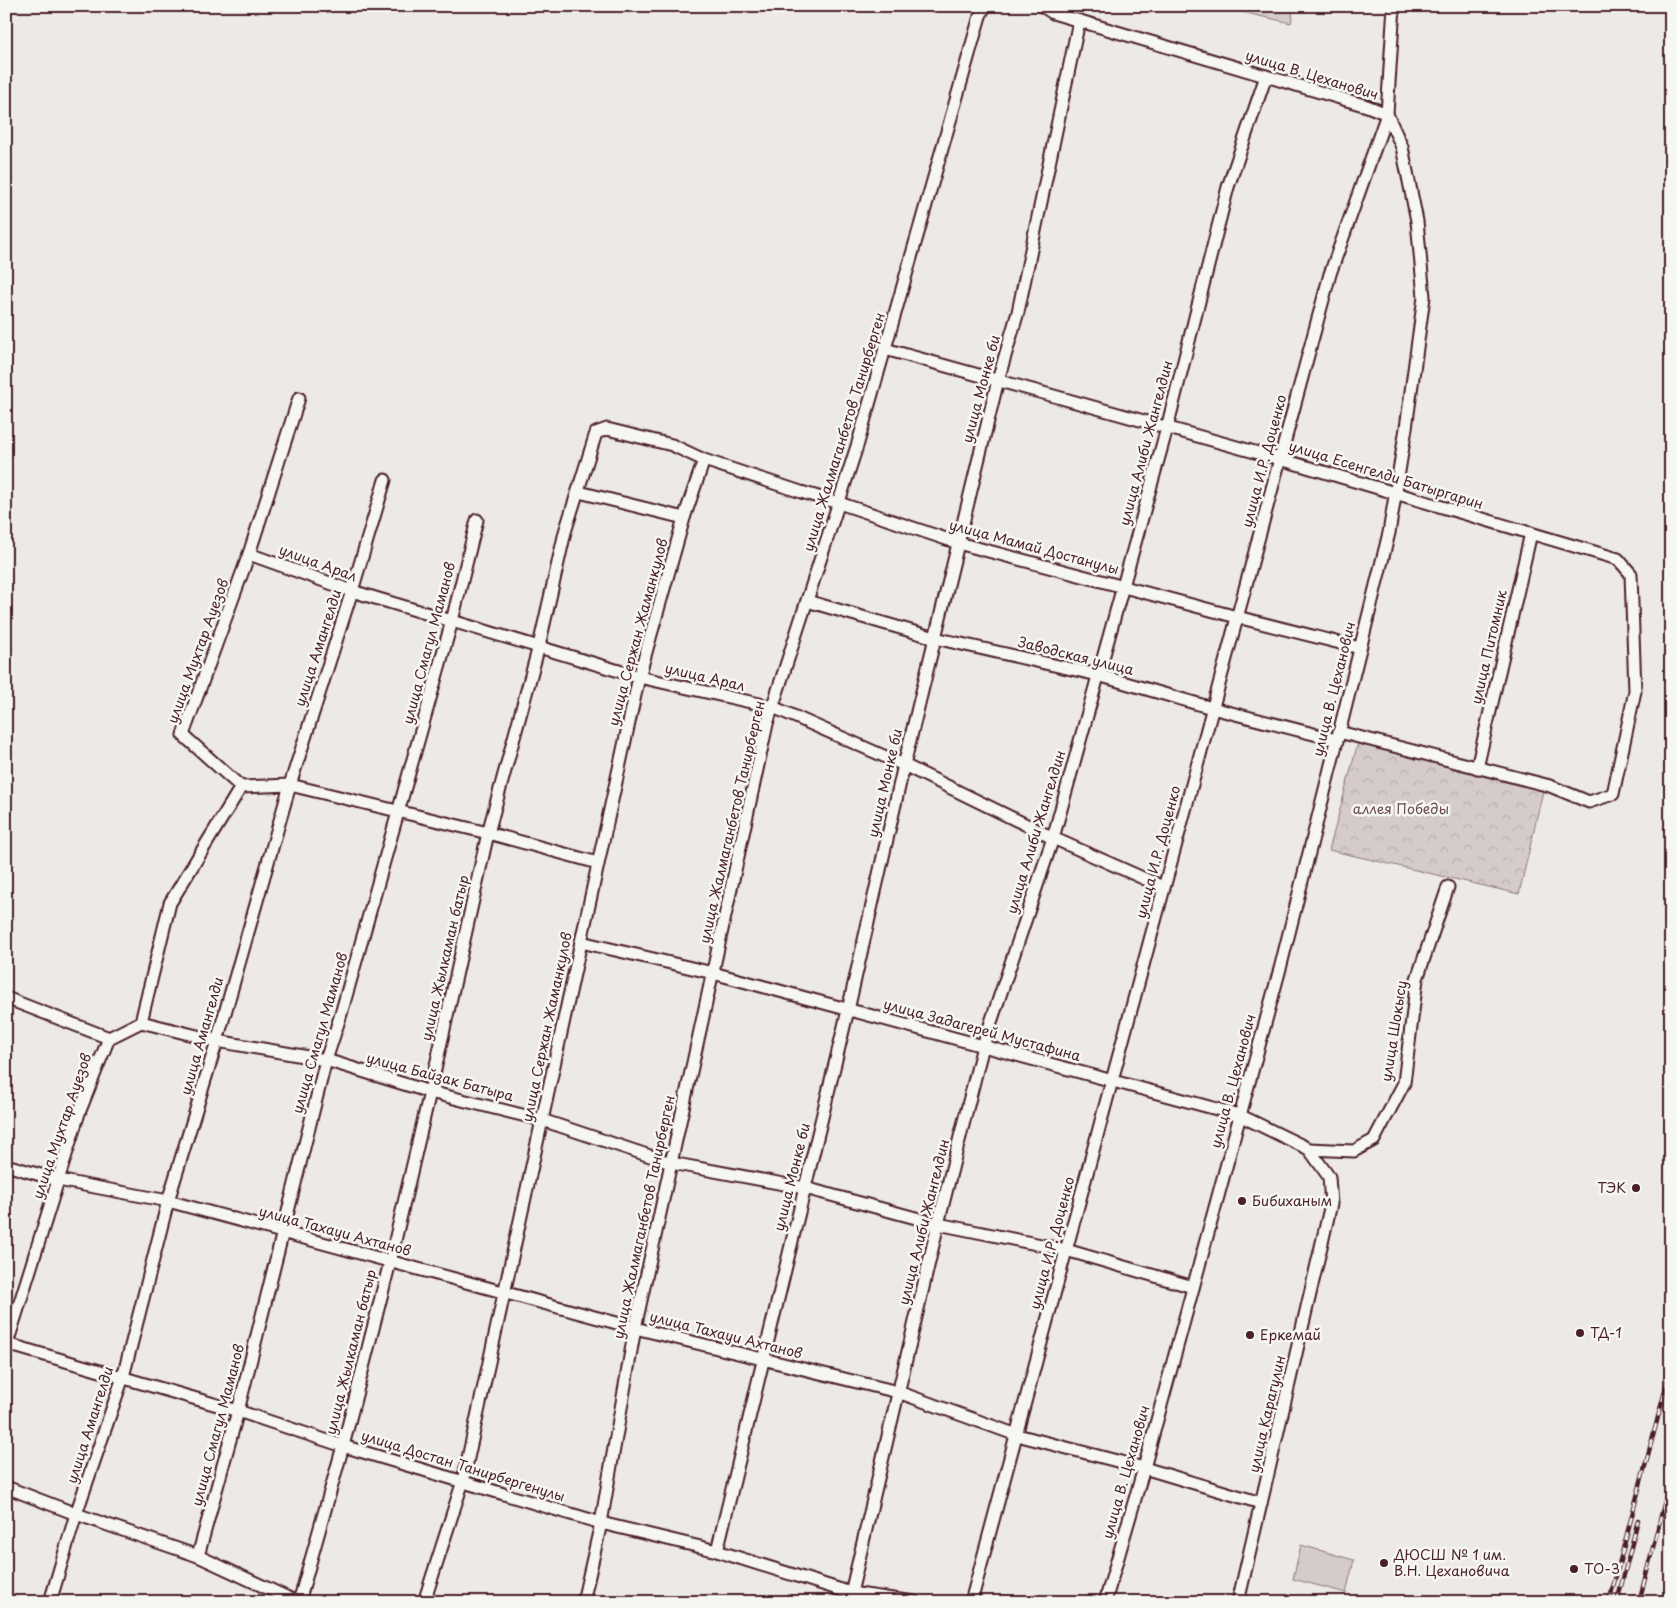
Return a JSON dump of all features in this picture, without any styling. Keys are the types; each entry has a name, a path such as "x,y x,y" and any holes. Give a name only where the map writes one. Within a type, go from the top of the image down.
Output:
{"street":[{"name":"улица Жалмаганбетов Танирберген","path":"583,1602 601,1523 635,1328 767,724 858,443 980,16 985,6"},
{"name":"улица В. Цеханович","path":"1042,6 1053,13 1368,106 1387,114 1402,147 1404,156 1416,221 1424,298 1389,533 1280,965 1144,1468 1105,1602"},
{"path":"1387,114 1394,6"},
{"name":"улица Монке би","path":"717,1551 848,1010 904,765 998,380 1018,312 1079,20"},
{"name":"улица Алиби Жангелдин","path":"852,1597 898,1392 983,1046 1052,838 1167,428 1228,187 1266,76"},
{"name":"улица И.Р. Доценко","path":"971,1602 1330,274 1387,114"},
{"name":"улица Есенгелди Батыргарин","path":"885,349 1280,459 1618,559"},
{"name":"улица Мухтар Ауезов","path":"241,787 183,735 249,554 298,398"},
{"name":"улица Жылкаман батыр","path":"298,1602 343,1446 390,1262 488,833 540,646 565,532 596,433 607,429 672,444 704,460"},
{"name":"улица Мамай Достанулы","path":"704,460 958,543 1360,648"},
{"name":"улица Сержан Жаманкулов","path":"424,1602 463,1481 639,677 684,518 704,460"},
{"name":"улица Амангелди","path":"50,1602 76,1514 122,1377 168,1201 217,1040 290,785 352,591 385,480"},
{"path":"579,492 684,518"},
{"name":"улица Смагул Маманов","path":"198,1556 238,1411 326,1060 341,1014 452,621 477,520"},
{"name":"улица Питомник","path":"1477,768 1530,534"},
{"name":"улица Арал","path":"249,554 352,591 639,677 773,707 904,765 1052,838 1164,887"},
{"name":"Заводская улица","path":"807,601 935,638 1098,675 1212,708 1550,786 1589,802 1613,794 1635,692 1630,574 1618,559"},
{"path":"6,998 109,1038 141,1022 170,903 241,787 290,785 488,833 598,863"},
{"name":"улица Шокысу","path":"1309,1149 1354,1151 1374,1140 1404,1083 1417,980 1448,887"},
{"name":"улица Задагерей Мустафина","path":"581,942 713,973 1239,1115 1309,1149 1329,1177 1331,1204"},
{"name":"улица Байзак Батыра","path":"141,1022 217,1040 326,1060 430,1092 542,1120 671,1163 805,1188 938,1224 1066,1250 1193,1287"},
{"name":"улица Мухтар Ауезов","path":"8,1339 79,1113 109,1038"},
{"name":"улица Тахауи Ахтанов","path":"6,1165 58,1180 168,1201 635,1328 898,1392 1017,1435 1144,1468 1261,1503"},
{"name":"улица Карагулин","path":"1238,1602 1331,1204"},
{"name":"улица Достан Танирбергенулы","path":"8,1339 122,1377 238,1411 343,1446 601,1523 717,1551 852,1597 914,1602"},
{"path":"6,1487 76,1514 198,1556 298,1602"}],"green space":[{"path":"1214,6 1294,6 1291,23"},
{"name":"аллея Победы","path":"1359,739 1543,791 1519,894 1329,850"},
{"path":"1301,1545 1354,1560 1346,1593 1293,1579"}],"railway":[{"path":"1609,1602 1671,1368"},
{"path":"1639,1602 1671,1477"},
{"path":"1617,1602 1638,1520"}],"place":[{"name":"ТЭК","path":"1636,1188"},
{"name":"Бибиханым","path":"1242,1201"},
{"name":"ТД-1","path":"1580,1333"},
{"name":"Еркемай","path":"1250,1335"},
{"name":"ДЮСШ № 1 им. В.Н. Цехановича","path":"1384,1563"},
{"name":"ТО-3","path":"1574,1569"}]}
